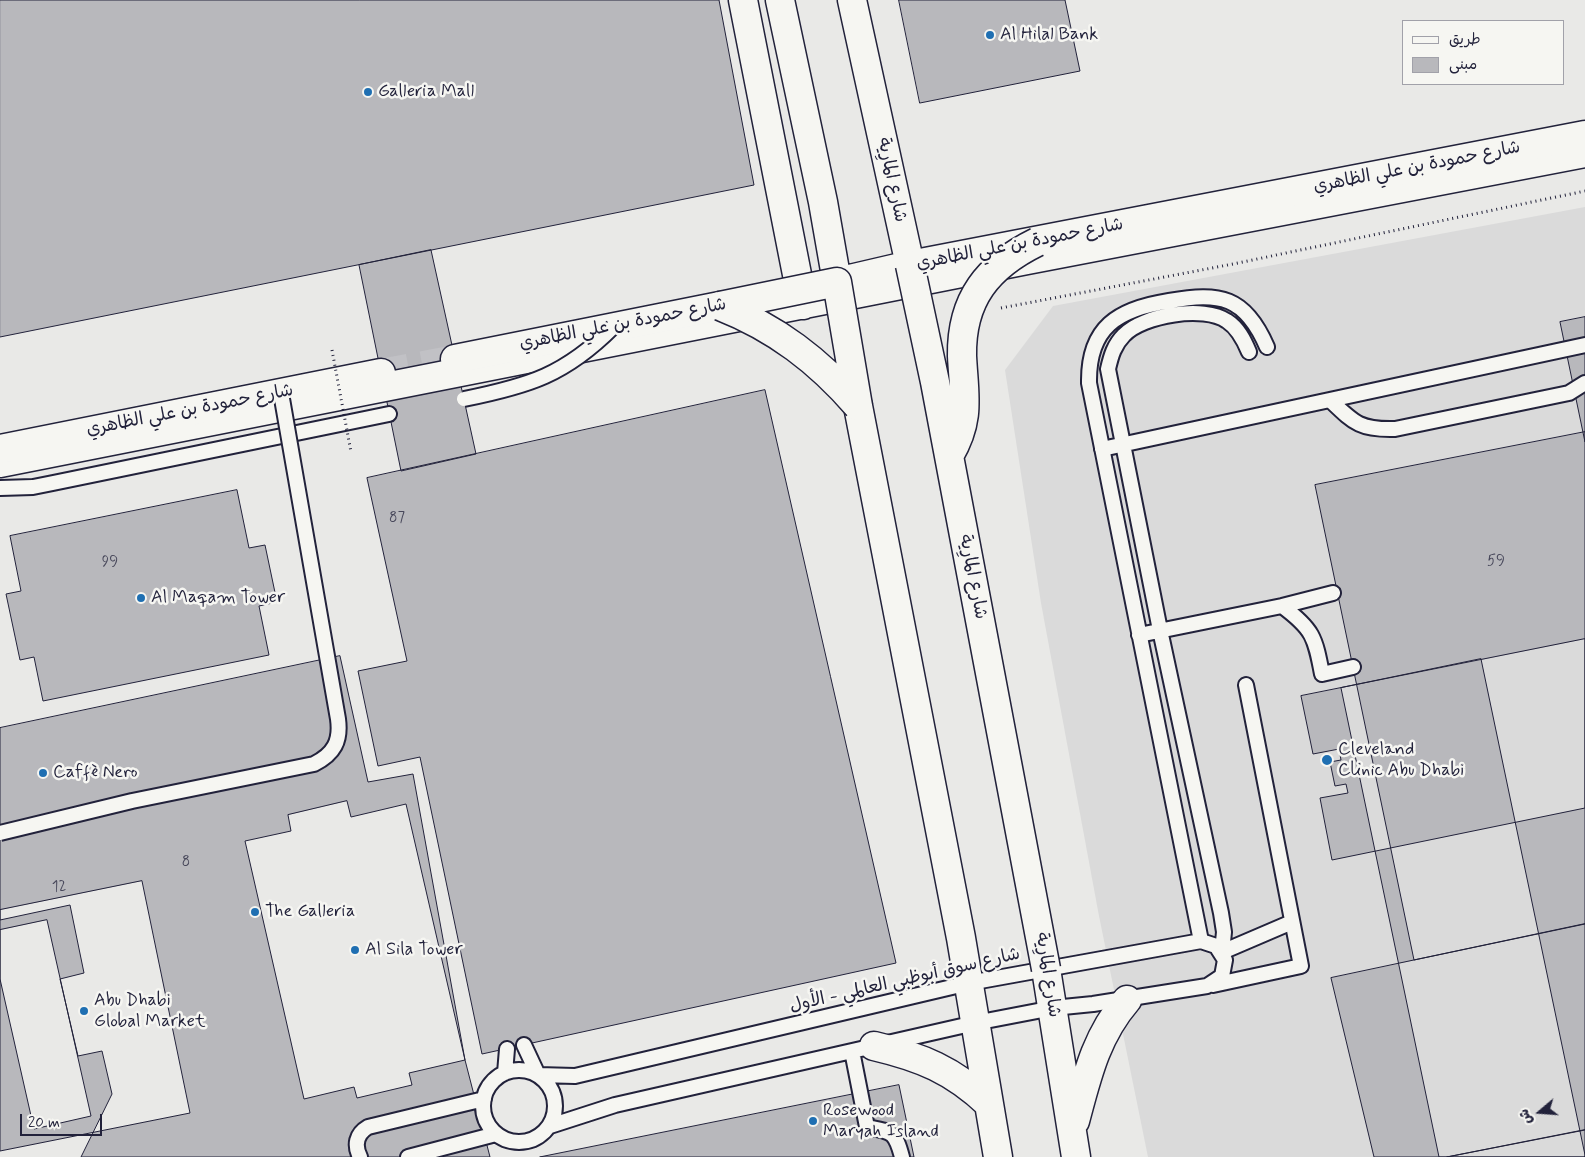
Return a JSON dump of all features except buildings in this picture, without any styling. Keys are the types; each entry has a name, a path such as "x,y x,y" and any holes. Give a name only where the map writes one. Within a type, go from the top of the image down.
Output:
{"street":[{"path":"743,0 803,305"},
{"path":"780,0 823,202 858,406 969,983 998,1157"},
{"name":"شارع المارِية","path":"852,0 910,265 949,456 1046,969 1074,1145"},
{"name":"شارع حمودة بن علي الظاهري","path":"455,358 720,306 910,265 1585,135"},
{"path":"0,463 1585,154"},
{"path":"949,456 956,443 965,414 962,354 967,310 973,298 994,271 1007,259 1037,242"},
{"path":"720,306 757,322 792,343 838,383 858,406"},
{"name":"شارع حمودة بن علي الظاهري","path":"0,449 381,373"},
{"path":"1074,1145 1091,1059 1108,1024 1127,1000"},
{"path":"863,1049 915,1056 941,1067 964,1082 988,1104"}],"lane":[{"path":"1222,952 1216,946 1201,941 1089,383 1089,367 1091,351 1098,337 1119,315 1146,304 1202,295 1215,297 1240,308 1250,316 1259,328 1267,347"},
{"path":"1207,986 1216,983 1222,976 1225,968 1222,952 1224,932 1221,913 1160,630 1108,369 1117,344 1125,333 1149,320 1196,312 1207,313 1227,321 1235,328 1249,352"},
{"path":"464,399 502,391 541,379 584,354 613,327"},
{"path":"1102,449 1585,345"},
{"path":"1330,400 1352,421 1373,430 1395,429 1569,393 1585,382"},
{"path":"0,833 132,801 314,764 324,759 332,751 338,741 338,719 281,393"},
{"path":"0,488 46,485 389,414"},
{"path":"1139,635 1282,606 1333,592"},
{"path":"1282,606 1303,621 1316,640 1322,674 1353,667"},
{"path":"507,1049 504,1073 495,1079 488,1088 484,1099 486,1118 496,1134 507,1140 519,1142 536,1138 550,1126 615,1105 975,1023 1053,1008 1127,1000 1207,986 1301,966 1246,685"},
{"path":"1222,952 1292,922"},
{"name":"شارع سوق أبوظبي العالمي - الأول","path":"504,1073 522,1070 538,1075 563,1077 587,1074 969,983 1201,941"},
{"path":"524,1045 538,1075 547,1083 556,1104 550,1126"},
{"path":"863,1049 867,1127 890,1131 898,1140 902,1157"},
{"path":"360,1157 356,1146 357,1140 359,1134 368,1127 484,1099"},
{"path":"408,1157 496,1134"}],"path":[{"path":"995,308 1009,308 1585,191"},
{"path":"332,350 351,452"}],"shaded area":[{"name":"Cleveland Clinic Abu Dhabi","path":"1585,207 1585,1157 1148,1157 1099,916 1041,603 1005,370 1053,306"}],"tunnel":[{"path":"381,373 455,359"}],"place":[{"name":"Al Hilal Bank","path":"990,35"},
{"name":"Galleria Mall","path":"368,92"},
{"name":"Al Maqam Tower","path":"141,598"},
{"name":"Cleveland Clinic Abu Dhabi","path":"1327,760"},
{"name":"Caffè Nero","path":"43,773"},
{"name":"The Galleria","path":"255,912"},
{"name":"Al Sila Tower","path":"355,950"},
{"name":"Abu Dhabi Global Market","path":"84,1011"},
{"name":"Rosewood Maryah Island","path":"813,1121"}]}
